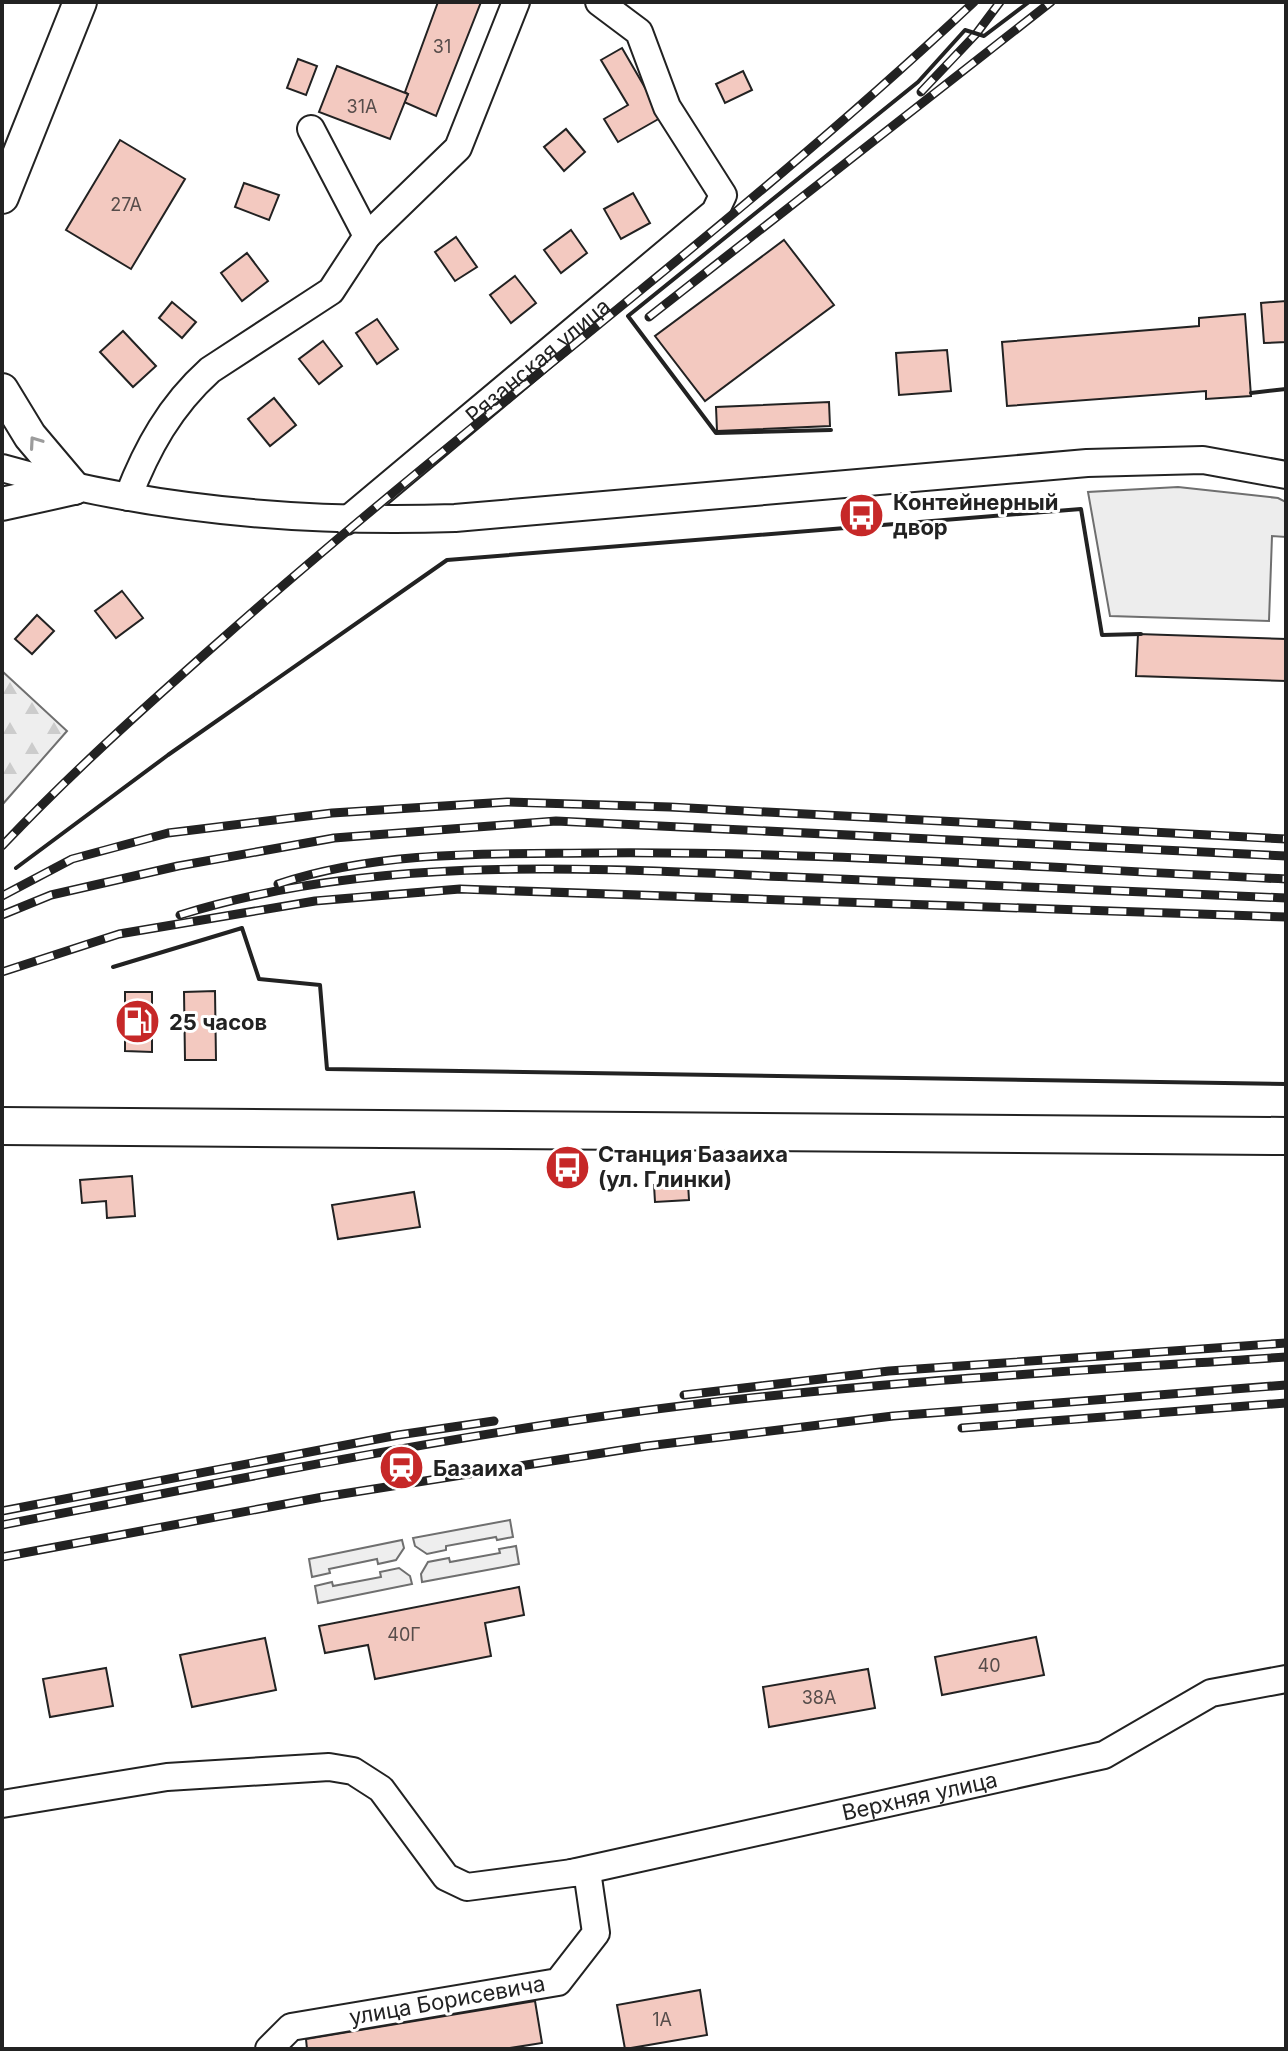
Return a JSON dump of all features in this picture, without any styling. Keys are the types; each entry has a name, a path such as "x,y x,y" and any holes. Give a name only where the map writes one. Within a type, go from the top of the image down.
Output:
{"highway":[{"path":"2,1126 1286,1136"}],"main road":[{"path":"2,197 80,2"},
{"path":"2,390 37,446 74,488 2,504"}],"street":[{"path":"128,497 149,445 194,385 210,370 331,291 367,236 458,148 516,2"},
{"name":"Рязанская улица","path":"346,521 715,212 723,195 667,107 639,32 599,2"},
{"path":"311,129 367,236"},
{"path":"2,468 74,488 128,497 346,521 455,518 1087,463 1203,460 1286,475"},
{"name":"Верхняя улица","path":"587,1871 1104,1755 1211,1693 1286,1679"},
{"path":"2,1804 167,1777 329,1767 353,1771 381,1789 446,1877 467,1887 587,1871"},
{"name":"улица Борисевича","path":"269,2049 291,2027 558,1982 596,1933 587,1871"}],"green space":[{"path":"2,671 67,731 2,805"},
{"path":"510,1520 513,1537 446,1546 446,1550 427,1554 415,1546 413,1538"},
{"path":"402,1540 404,1548 396,1560 378,1564 377,1559 329,1569 330,1573 312,1577 309,1559"},
{"path":"516,1546 519,1564 422,1582 421,1574 428,1562 449,1558 450,1562 500,1553 499,1549"},
{"path":"399,1568 410,1576 412,1584 318,1603 315,1586 332,1582 333,1586 381,1577 380,1572"}],"shaded area":[{"path":"1178,487 1278,498 1286,502 1286,537 1272,536 1269,621 1110,616 1088,492"}],"building":[{"path":"438,2 481,2 436,116 404,102"},
{"path":"622,48 662,117 618,142 604,119 628,105 601,60"},
{"path":"298,59 317,66 306,95 287,88"},
{"path":"337,66 408,94 390,139 319,112"},
{"path":"743,71 752,90 725,103 716,84"},
{"path":"566,129 585,152 564,171 544,147"},
{"path":"120,140 185,179 131,269 66,230"},
{"path":"244,183 279,195 269,220 235,207"},
{"path":"633,193 650,223 621,239 604,209"},
{"path":"571,230 587,253 561,273 544,250"},
{"path":"456,237 477,267 455,281 435,252"},
{"path":"784,240 834,305 705,401 655,336"},
{"path":"247,253 268,281 242,301 221,273"},
{"path":"515,276 536,303 511,323 490,295"},
{"path":"1286,301 1286,342 1264,343 1261,303"},
{"path":"172,302 196,322 182,338 159,318"},
{"path":"1245,314 1251,396 1206,399 1206,391 1007,406 1002,342 1199,326 1199,318"},
{"path":"377,319 398,349 377,364 356,333"},
{"path":"123,331 156,366 133,387 100,352"},
{"path":"323,341 342,366 319,384 299,359"},
{"path":"947,350 951,391 899,395 896,353"},
{"path":"274,398 296,425 270,446 248,419"},
{"path":"829,402 830,426 717,431 716,407"},
{"path":"122,591 143,618 116,638 95,611"},
{"path":"37,615 54,631 32,654 15,639"},
{"path":"1138,634 1286,639 1286,681 1136,676"},
{"path":"215,991 216,1060 185,1060 184,992"},
{"name":"25 часов","path":"125,992 152,992 152,1052 125,1051"},
{"path":"132,1176 135,1216 107,1218 106,1201 82,1203 80,1180"},
{"path":"688,1183 689,1200 655,1202 654,1185"},
{"path":"414,1192 420,1227 338,1239 332,1205"},
{"path":"519,1587 524,1615 485,1623 491,1656 375,1679 368,1645 325,1653 319,1626"},
{"path":"1036,1637 1044,1675 942,1695 935,1657"},
{"path":"265,1638 276,1690 192,1707 180,1655"},
{"path":"106,1668 113,1706 50,1717 43,1679"},
{"path":"868,1669 875,1708 769,1727 763,1687"},
{"path":"700,1990 707,2035 625,2049 617,2005"},
{"path":"535,2001 542,2043 504,2049 307,2049 306,2039"}],"railway":[{"path":"2,846 138,714 316,557 791,165 974,2"},
{"path":"921,92 976,34 1000,2"},
{"path":"649,317 1051,2"},
{"path":"2,896 72,859 168,833 332,813 507,802 670,807 1286,839"},
{"path":"2,915 51,895 178,866 334,838 556,821 1286,856"},
{"path":"278,884 356,865 436,856 596,853 855,858 1286,879"},
{"path":"180,915 254,895 329,882 483,870 639,871 1286,898"},
{"path":"2,972 119,934 315,901 460,889 1286,917"},
{"path":"684,1395 889,1371 1286,1343"},
{"path":"2,1525 378,1453 605,1416 775,1395 945,1380 1286,1357"},
{"path":"2,1557 323,1497 647,1446 893,1416 1286,1385"},
{"path":"962,1428 1286,1403"},
{"path":"2,1511 398,1435 494,1421"}],"wall":[{"path":"831,430 716,433 628,316 918,82 965,30 984,36 1029,2"},
{"path":"1251,393 1286,389"},
{"path":"16,868 168,755 447,560 1081,509 1102,635 1141,634"},
{"path":"113,967 242,928 259,979 320,985 327,1069 1286,1084"}],"place":[{"name":"Контейнерный двор","path":"862,515"},
{"name":"25 часов","path":"138,1022"},
{"name":"Станция Базаиха (ул. Глинки)","path":"567,1167"},
{"name":"Базаиха","path":"402,1468"}]}
